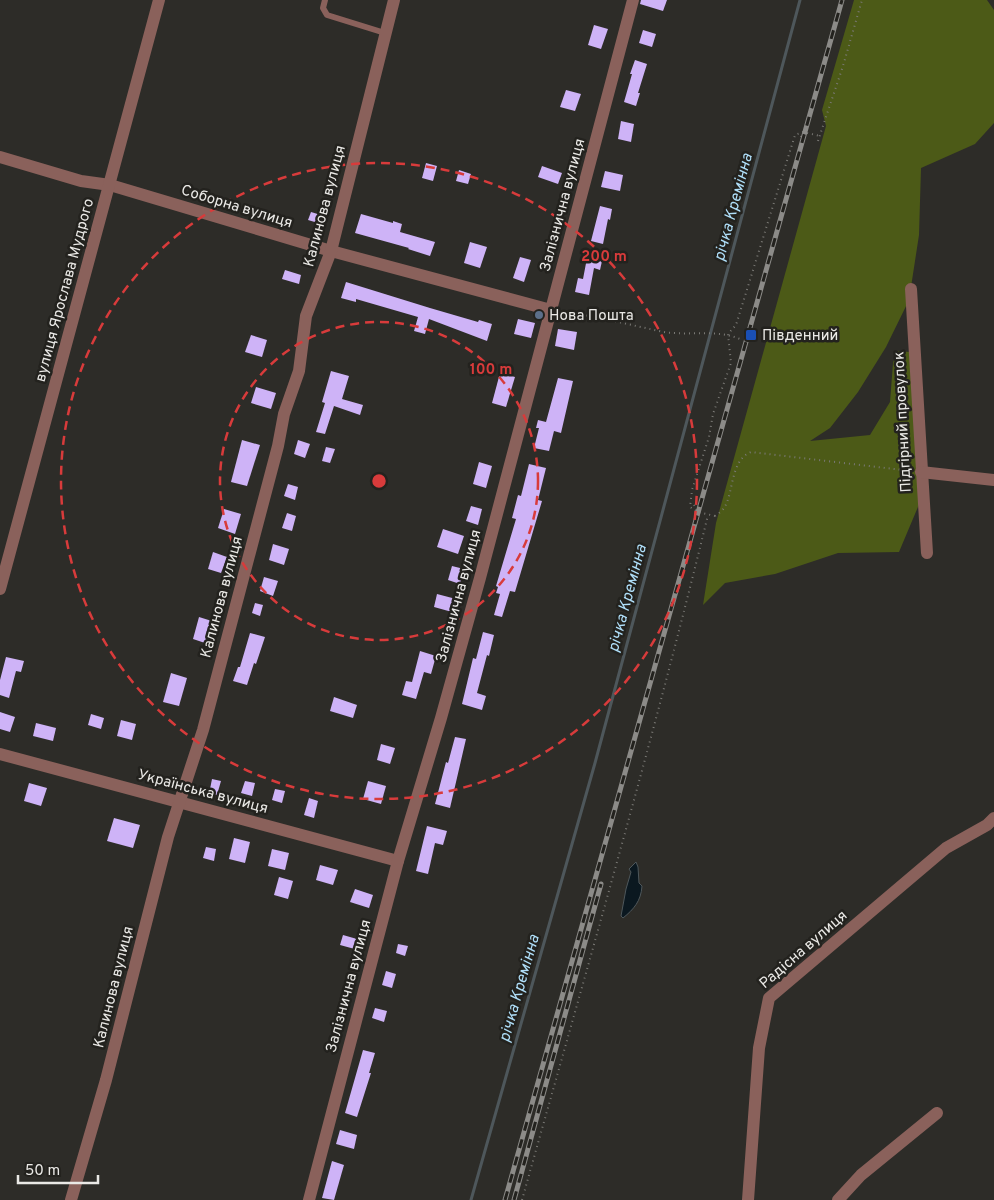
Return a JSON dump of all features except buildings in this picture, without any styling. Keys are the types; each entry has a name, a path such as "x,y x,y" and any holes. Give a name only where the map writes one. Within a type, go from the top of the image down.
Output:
{"street":[{"name":"вулиця Ярослава Мудрого","path":"0,589 159,0"},
{"name":"Калинова вулиця","path":"70,1200 106,1080 168,837 203,730 278,446 284,414 299,371 306,316 331,251 394,0"},
{"name":"Залізнична вулиця","path":"308,1200 398,861 441,718 480,578 633,0"},
{"name":"Соборна вулиця","path":"0,157 81,180 110,185 331,251 552,310"},
{"name":"Підгірний провулок","path":"911,289 927,553"},
{"path":"921,472 994,480"},
{"name":"Українська вулиця","path":"0,754 398,861"},
{"name":"Радісна вулиця","path":"748,1200 759,1048 769,998 946,848 987,825 994,818"},
{"path":"838,1200 861,1175 937,1113"}],"lane":[{"path":"325,0 324,8 326,14 385,33"}],"path":[{"path":"818,141 843,66 862,0"},
{"path":"728,334 736,325 795,136 804,132 820,136"},
{"path":"801,137 804,132"},
{"path":"552,310 602,318 665,332 690,334 707,332 728,334 740,339"},
{"path":"728,334 730,363 713,414 709,438 692,490 690,507 698,512 715,516 724,508 732,479 741,460 746,454 751,452 921,472"},
{"path":"694,505 698,512"},
{"path":"714,511 715,516"},
{"path":"522,1200 576,1010 708,515"}],"green space":[{"path":"854,0 987,0 994,10 994,123 975,144 921,168 919,235 909,300 886,347 858,392 830,428 810,441 870,435 890,402 893,363 897,351 910,352 923,495 899,552 838,553 775,574 725,583 703,605 716,523 826,126 822,110"}],"shaded area":[{"path":"636,862 639,883 642,886 640,896 636,904 623,918 621,916 631,872 629,869"}],"waterway":[{"name":"річка Кремінна","path":"471,1200 595,763 800,0"}],"railway":[{"path":"505,1200 842,0"},
{"path":"514,1200 601,884"}],"place":[{"name":"Нова Пошта","path":"539,315"},
{"name":"Південний","path":"751,335"}]}
